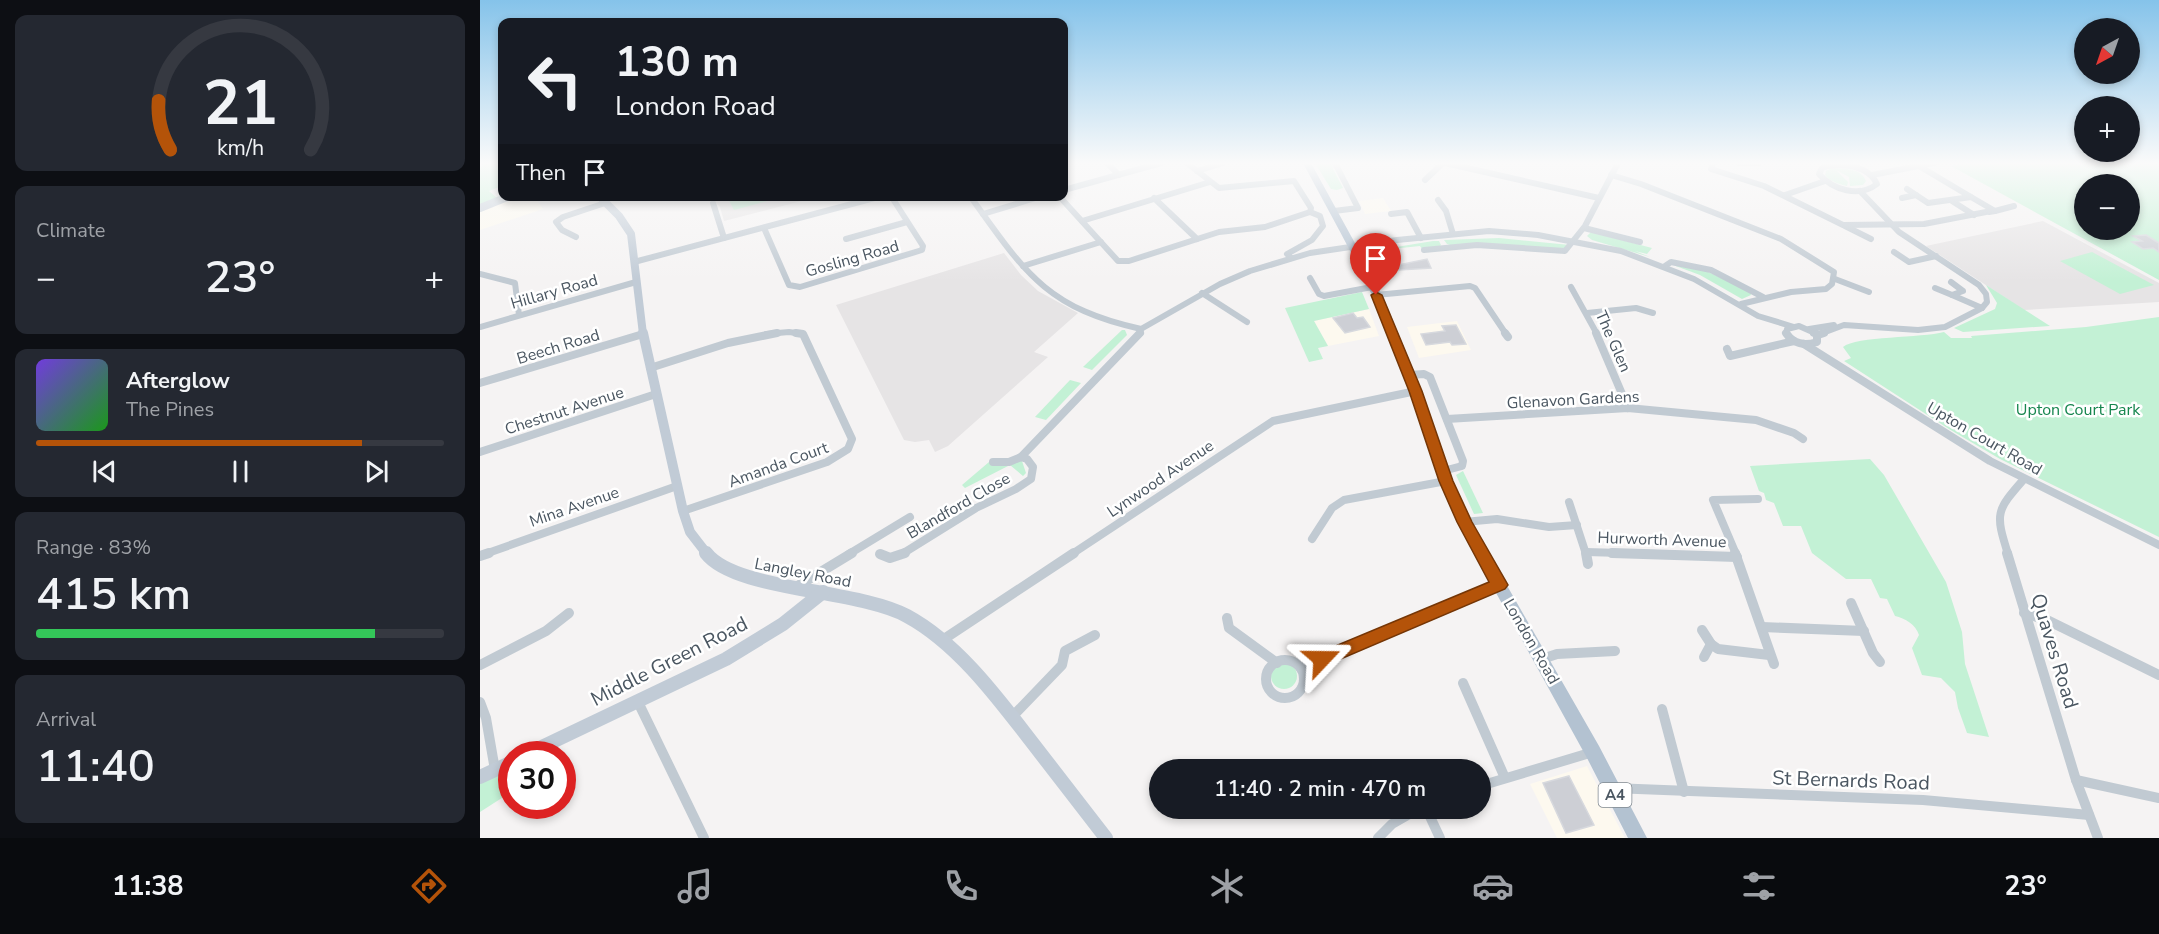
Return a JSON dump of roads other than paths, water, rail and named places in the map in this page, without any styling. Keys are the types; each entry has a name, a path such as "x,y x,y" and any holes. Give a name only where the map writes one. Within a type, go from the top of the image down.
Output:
{"main road":[{"name":"London Road","path":"1329,202 1361,263 1410,375 1444,476 1464,522 1542,659 1638,838"}],"street":[{"path":"480,208 495,202"},
{"path":"576,237 562,230 556,222 562,217 597,202"},
{"name":"Langley Road","path":"604,202 628,227 633,245 643,334 677,486 690,532 713,562 742,576 867,601 907,616 941,641 984,680 1106,838"},
{"path":"634,262 859,202"},
{"name":"Gosling Road","path":"764,228 789,285 800,287 922,250 923,246 895,202"},
{"path":"975,202 1023,266 1051,293 1069,303 1125,326 1141,329 1202,293 1250,271 1291,258 1351,245 1489,231 1575,241 1621,251 1665,266 1717,290 1794,341 1804,344 1844,325"},
{"path":"983,213 1021,202"},
{"path":"1065,202 1118,261 1129,261 1219,232 1265,228 1310,212 1320,216 1323,226 1317,238 1304,247 1287,254 1291,258"},
{"path":"1082,221 1141,202"},
{"path":"1158,202 1197,239"},
{"path":"1308,202 1311,208 1310,212"},
{"path":"1334,211 1358,208 1355,202"},
{"path":"1440,202 1446,211 1453,234"},
{"path":"1424,250 1446,246 1503,245 1570,250 1597,202"},
{"path":"1687,202 1781,239 1834,272 1835,279 1826,289 1763,297 1740,304"},
{"path":"1799,202 1871,239"},
{"path":"1758,316 1809,329 1844,325 1918,330 1945,327 1982,308 1987,302 1986,294 1979,285 1889,224 1870,202"},
{"path":"1954,202 1974,214"},
{"path":"1977,202 1990,212"},
{"path":"712,203 724,238"},
{"path":"1843,225 1924,224 2014,207"},
{"path":"1391,214 1407,212 1421,238"},
{"path":"846,239 907,222"},
{"path":"1584,228 1640,242"},
{"path":"1439,235 1446,246"},
{"path":"1361,263 1375,250 1397,240"},
{"path":"1023,266 1101,242"},
{"path":"1894,252 1909,262 1936,256"},
{"path":"1665,266 1671,262 1711,270 1763,297"},
{"path":"480,274 515,283 519,315"},
{"path":"1310,278 1319,294 1324,296 1470,286 1475,288 1508,337"},
{"path":"1835,279 1869,292"},
{"name":"Hillary Road","path":"480,327 636,282"},
{"path":"1951,282 1963,291 1952,295"},
{"name":"The Glen","path":"1571,287 1587,313 1628,408"},
{"path":"1935,288 1982,308"},
{"path":"1202,293 1247,322"},
{"path":"1587,313 1636,308 1653,314"},
{"path":"1786,334 1787,329 1794,327"},
{"path":"1021,457 1140,334 1141,329"},
{"path":"1809,329 1831,359"},
{"name":"Amanda Court","path":"650,368 742,340 794,330 803,334 852,439 848,449 827,462 684,511"},
{"name":"Beech Road","path":"480,383 643,334"},
{"path":"1727,349 1730,356 1794,341"},
{"name":"Upton Court Road","path":"1804,344 1831,359 1843,370 1954,440 2024,480 2159,544"},
{"path":"1312,539 1332,508 1344,500 1444,476 1462,465 1463,461 1430,376 1410,375"},
{"name":"Lynwood Avenue","path":"941,641 1273,421 1416,391"},
{"name":"Chestnut Avenue","path":"480,452 657,394"},
{"name":"Glenavon Gardens","path":"1447,420 1628,408 1756,420 1794,433 1803,439"},
{"name":"Blandford Close","path":"880,554 890,558 903,554 976,508 1016,489 1031,479 1033,467 1027,459 1021,457 1010,462 993,462"},
{"name":"Quaves Road","path":"2024,480 2002,504 1998,523 2076,780 2098,838"},
{"name":"Mina Avenue","path":"480,556 677,486"},
{"name":"Hurworth Avenue","path":"1711,644 1737,653 1772,659 1737,557 1713,500 1758,500"},
{"name":"Hurworth Avenue","path":"1569,502 1588,564"},
{"path":"796,587 910,517"},
{"name":"Hurworth Avenue","path":"1464,522 1497,519 1549,527 1577,525"},
{"name":"Hurworth Avenue","path":"1586,552 1737,557"},
{"path":"1301,668 1499,585"},
{"name":"Middle Green Road","path":"555,741 726,659 783,624 823,592"},
{"path":"1851,603 1880,662"},
{"path":"480,665 546,632 569,613"},
{"path":"2024,613 2047,620 2159,675"},
{"path":"1227,618 1229,628 1277,663"},
{"path":"1762,627 1864,631"},
{"path":"1702,630 1711,644 1704,657"},
{"path":"1012,717 1062,665 1065,651 1095,635"},
{"path":"1542,659 1557,654 1615,651"},
{"path":"1293,662 1301,668 1306,679 1301,690 1290,697 1270,692 1264,682 1267,670 1277,663 1293,662"},
{"path":"1462,683 1505,778"},
{"path":"480,702 486,718 495,770"},
{"path":"638,702 704,838"},
{"path":"1662,709 1684,792"},
{"path":"1491,782 1593,752"},
{"path":"480,777 498,769"},
{"path":"2076,780 2159,798"},
{"name":"St Bernards Road","path":"1612,788 1923,801 2089,815"},
{"path":"1378,838 1401,819"},
{"path":"1431,819 1440,838"}],"park label":[{"name":"Upton Court Park","path":"2078,409"}]}
